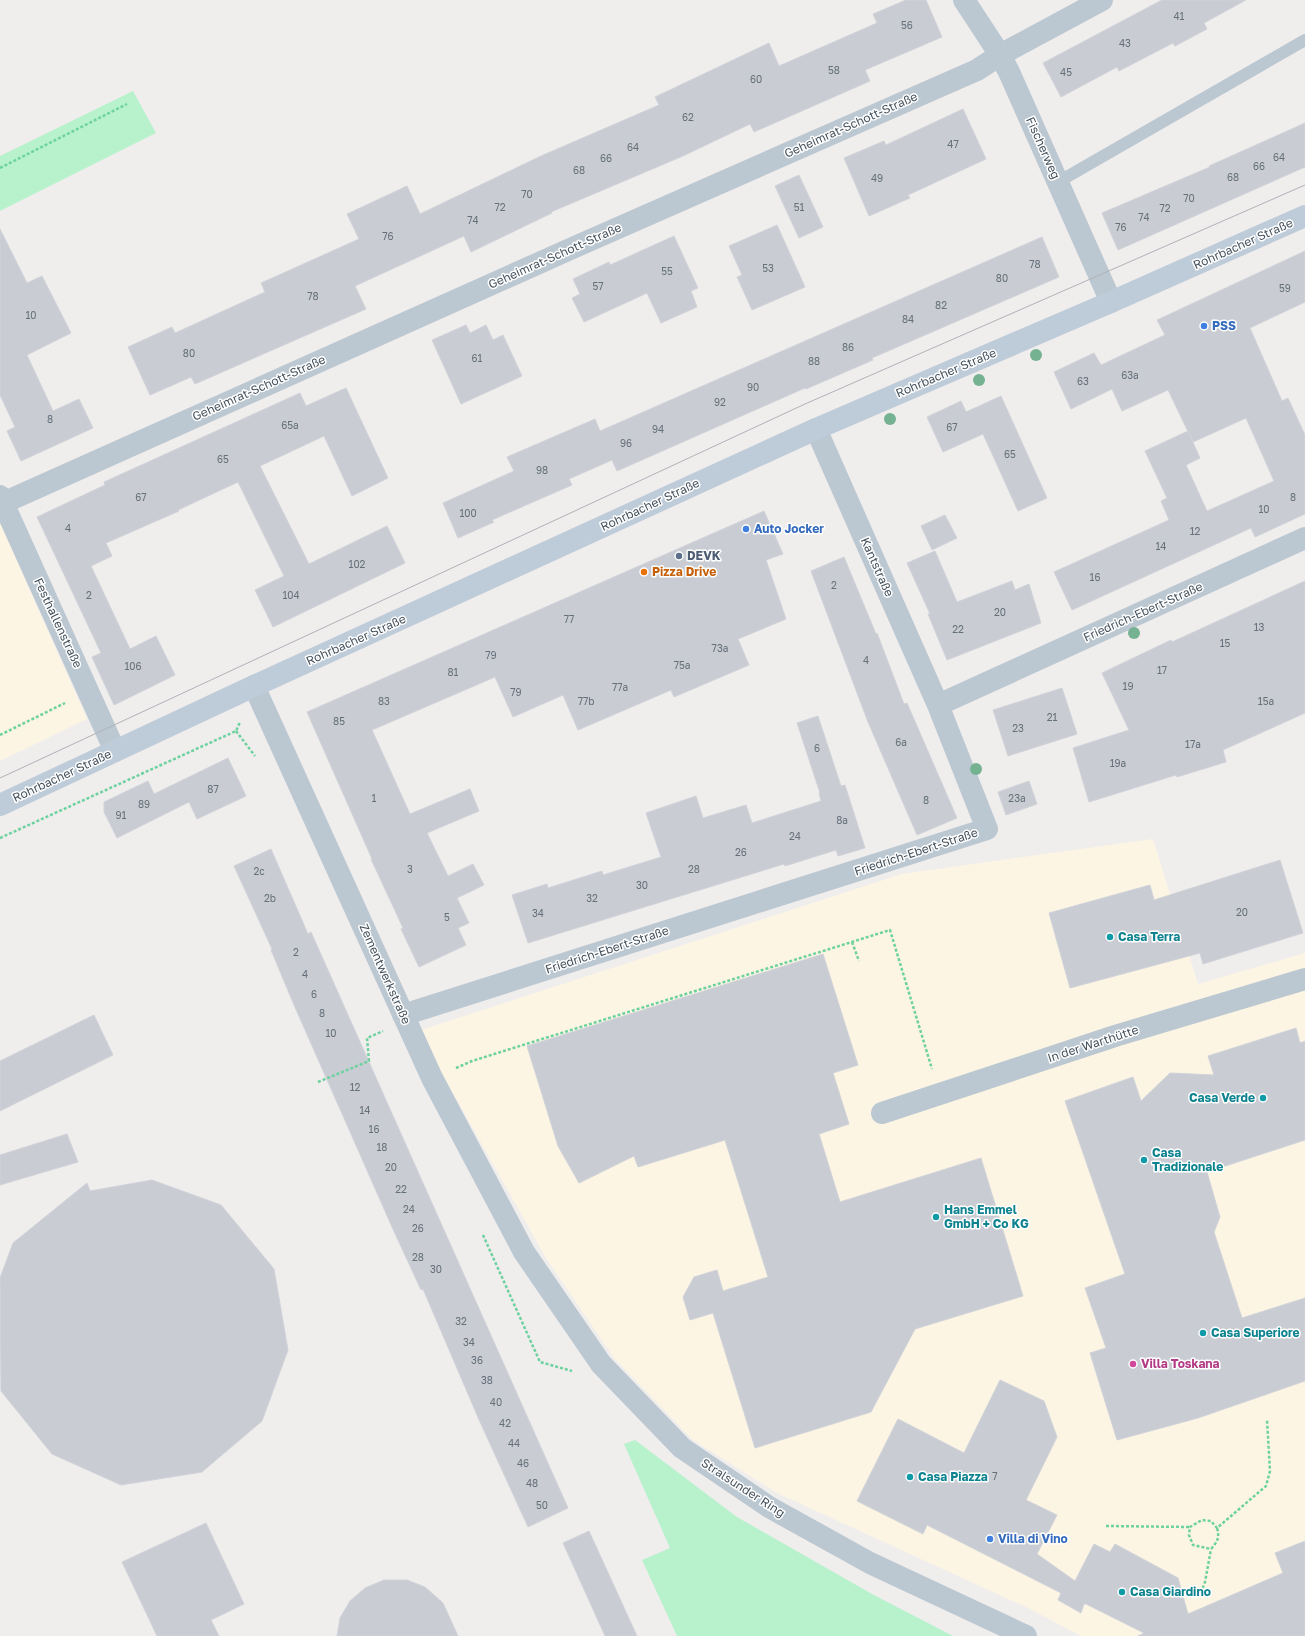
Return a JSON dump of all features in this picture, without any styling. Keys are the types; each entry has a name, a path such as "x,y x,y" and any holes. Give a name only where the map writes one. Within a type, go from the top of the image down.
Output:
{"main road":[{"name":"Rohrbacher Straße","path":"0,805 254,686 816,429 1111,302 1305,216"}],"street":[{"name":"Fischerweg","path":"964,0 1000,55 1111,302"},
{"name":"Geheimrat-Schott-Straße","path":"2,499 977,70 1000,55 1102,0"},
{"name":"Kantstraße","path":"816,429 938,705"},
{"name":"Festhallenstraße","path":"2,499 115,751"},
{"name":"Friedrich-Ebert-Straße","path":"396,1022 987,829 938,705 1305,538"},
{"name":"Zementwerkstraße","path":"254,686 396,1022 432,1078 527,1257"},
{"name":"In der Warthütte","path":"882,1114 1115,1036 1305,978"},
{"name":"Stralsunder Ring","path":"527,1257 601,1364 682,1448 768,1507 870,1563 1026,1636"}],"lane":[{"path":"1058,182 1305,40"}],"path":[{"path":"0,168 127,104"},
{"path":"0,735 89,692"},
{"path":"0,838 236,731"},
{"path":"432,1078 472,1061 890,930 940,1095"},
{"path":"852,942 859,962"},
{"path":"318,1082 369,1061 367,1038 396,1022"},
{"path":"1217,1528 1266,1486 1270,1471 1267,1420"},
{"path":"1106,1526 1190,1527 1202,1520 1211,1521 1217,1528 1219,1535 1218,1541 1211,1549 1205,1582 1201,1593"},
{"path":"1190,1527 1189,1535 1193,1545 1211,1549"}],"shaded area":[{"path":"0,523 87,719 0,761"},
{"path":"1153,839 1198,984 1305,953 1305,1636 1081,1636 1028,1608 777,1493 693,1440 614,1358 546,1258 418,1031 902,874"}],"green space":[{"path":"133,91 156,133 0,211 0,156"},
{"path":"635,1440 737,1517 872,1594 953,1636 677,1636 642,1560 670,1548 624,1444"}],"building":[{"path":"906,0 926,0 942,37 865,70 870,81 754,132 750,124 683,156 551,212 552,213 471,252 464,236 355,286 366,309 195,384 191,377 150,395 128,347 172,327 175,333 265,292 261,283 359,239 347,214 407,186 420,214 541,156 659,105 655,97 769,43 779,66 877,23 873,14"},
{"path":"1162,0 1246,0 1204,23 1207,29 1175,46 1173,43 1119,71 1117,67 1061,97 1043,63"},
{"path":"963,109 986,159 908,195 910,198 869,216 844,158 884,141 886,145"},
{"path":"1305,123 1305,167 1118,250 1102,213 1210,167 1209,166"},
{"path":"799,175 823,227 799,238 775,186"},
{"path":"777,225 805,287 752,310 737,277 742,275 729,246"},
{"path":"0,229 27,283 42,276 71,333 27,355 53,411 79,399 93,428 21,461 7,431 15,427 0,395"},
{"path":"674,236 698,288 691,291 697,307 661,323 647,293 584,322 572,298 580,294 573,279 609,262 610,265"},
{"path":"1042,237 1059,277 872,358 873,360 806,389 805,388 617,471 612,460 569,479 572,485 492,520 494,522 458,538 443,503 514,471 507,457 595,419 600,431"},
{"path":"1305,251 1305,302 1250,328 1282,401 1288,398 1305,435 1305,514 1255,537 1251,528 1072,610 1054,572 1169,520 1161,501 1167,498 1145,451 1188,431 1168,390 1122,411 1112,389 1071,409 1054,372 1094,353 1101,365 1165,335 1157,320","holes":["1246,418 1274,481 1207,511 1186,465 1200,458 1193,442"]},
{"path":"466,325 470,333 486,325 493,340 503,335 522,376 461,404 432,340"},
{"path":"346,388 388,478 352,496 324,436 260,466 309,564 387,526 405,563 273,627 255,590 284,576 238,482 178,510 179,511 106,543 112,556 91,566 130,649 156,636 175,675 114,705 92,657 101,653 37,517 105,485 104,482 300,393 306,406"},
{"path":"1001,396 1047,498 1018,511 983,434 943,452 927,417 961,401 966,412"},
{"path":"764,511 783,554 766,560 786,619 738,639 749,665 674,697 671,690 578,730 563,695 513,717 495,677 372,730 410,814 470,789 479,811 427,833 448,876 473,864 484,885 457,898 469,923 458,928 466,945 419,967 307,712"},
{"path":"945,515 957,538 932,550 921,526"},
{"path":"935,551 957,602 1012,581 1015,590 1029,584 1041,623 947,660 928,614 930,614 907,563"},
{"path":"844,557 876,634 877,633 904,704 907,703 957,818 917,835 868,722 811,571"},
{"path":"1305,581 1305,713 1223,750 1226,762 1177,777 1176,775 1089,802 1073,748 1129,730 1102,673 1171,640 1172,642"},
{"path":"1062,688 1077,734 1008,756 993,710"},
{"path":"818,716 841,786 845,785 865,848 838,856 836,850 785,866 784,864 528,943 512,895 547,884 548,888 602,871 603,875 661,857 646,813 696,796 703,818 746,805 752,823 821,801 820,793 797,723"},
{"path":"228,758 246,796 197,819 189,802 117,838 104,812 104,802 148,781 154,794"},
{"path":"1029,781 1037,804 1006,815 998,792"},
{"path":"271,849 308,934 311,932 568,1508 528,1527 480,1422 423,1289 421,1290 392,1227 294,1005 271,950 272,949 234,866"},
{"path":"1280,860 1303,933 1203,964 1200,953 1070,988 1049,913 1150,885 1154,900"},
{"name":"Hans Emmel GmbH + Co KG","path":"823,954 858,1065 833,1073 849,1124 819,1134 840,1202 981,1158 1023,1296 915,1329 871,1412 755,1448 713,1313 690,1320 683,1297 694,1277 717,1270 723,1291 768,1277 725,1140 638,1167 634,1156 579,1183 558,1146 527,1046"},
{"path":"94,1015 113,1055 0,1111 0,1061"},
{"path":"1296,1028 1300,1043 1305,1041 1305,1140 1207,1172 1220,1217 1214,1232 1242,1318 1305,1298 1305,1381 1198,1418 1117,1440 1090,1353 1106,1348 1085,1288 1125,1274 1065,1101 1133,1077 1141,1101 1170,1073 1214,1075 1208,1056"},
{"path":"67,1134 78,1162 0,1185 0,1155"},
{"path":"152,1180 221,1205 274,1269 288,1350 262,1421 202,1472 121,1485 52,1454 1,1391 0,1278 13,1243 87,1183 90,1191"},
{"path":"1000,1380 1044,1401 1057,1437 1026,1500 1057,1515 1037,1554 1075,1581 1094,1544 1110,1552 1115,1544 1178,1578 1188,1614 1283,1573 1275,1553 1305,1541 1305,1636 1138,1636 1144,1633 1086,1604 1084,1604 1081,1613 1058,1600 1061,1593 927,1525 923,1534 857,1501 898,1419 964,1453"},
{"path":"206,1523 244,1604 211,1620 219,1636 157,1636 122,1562"},
{"path":"589,1531 637,1636 605,1636 563,1543"},
{"path":"384,1580 407,1580 425,1587 443,1603 458,1636 337,1636 340,1618 350,1601 365,1588"}],"tram line":[{"path":"0,778 805,404 1305,185"}],"place":[{"name":"PSS","path":"1204,326"},
{"name":"Auto Jocker","path":"746,529"},
{"name":"DEVK","path":"679,556"},
{"name":"Pizza Drive","path":"644,572"},
{"name":"Casa Terra","path":"1110,937"},
{"name":"Casa Verde","path":"1263,1098"},
{"name":"Casa Tradizionale","path":"1144,1160"},
{"name":"Hans Emmel GmbH + Co KG","path":"936,1217"},
{"name":"Casa Superiore","path":"1203,1333"},
{"name":"Villa Toskana","path":"1133,1364"},
{"name":"Casa Piazza","path":"910,1477"},
{"name":"Villa di Vino","path":"990,1539"},
{"name":"Casa Giardino","path":"1122,1592"}]}
